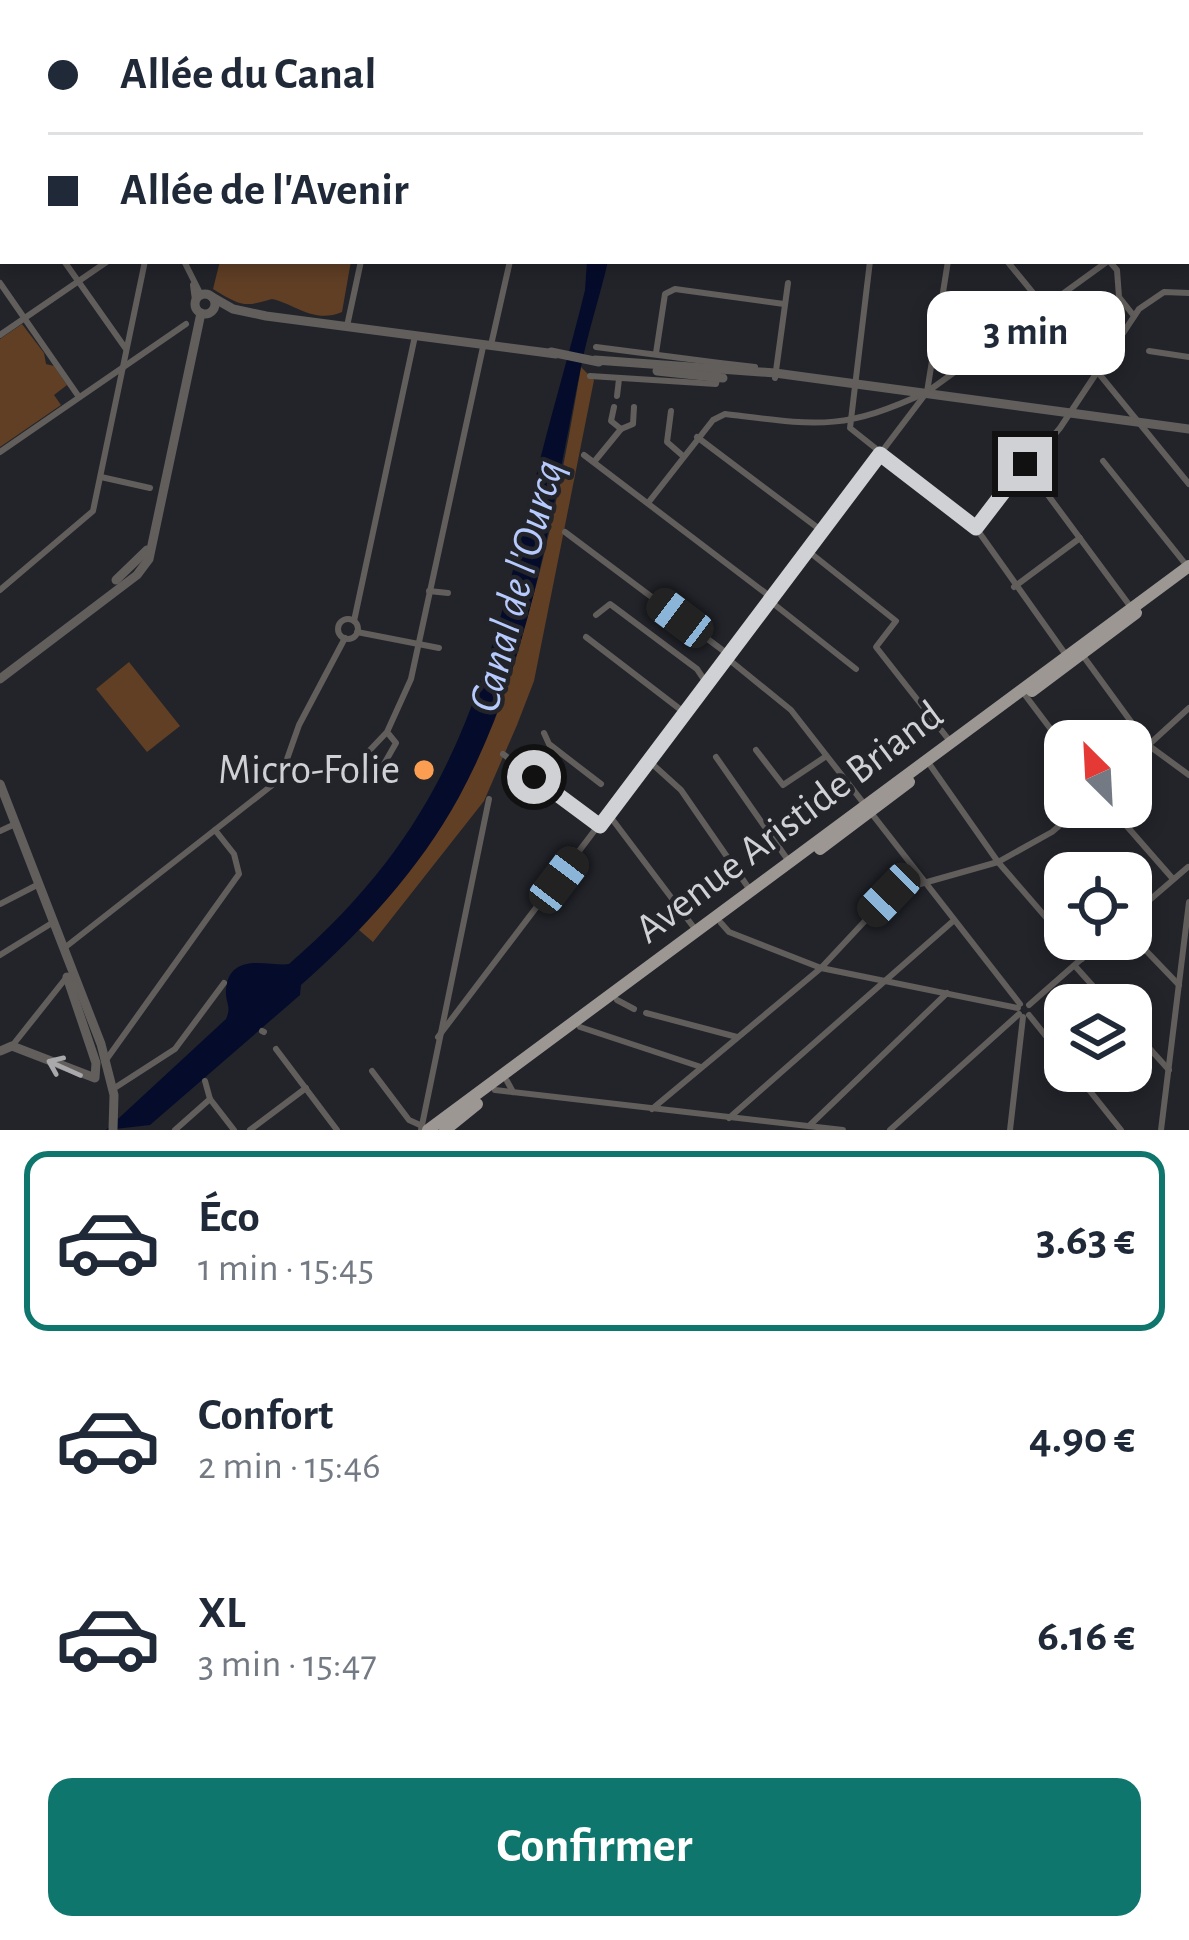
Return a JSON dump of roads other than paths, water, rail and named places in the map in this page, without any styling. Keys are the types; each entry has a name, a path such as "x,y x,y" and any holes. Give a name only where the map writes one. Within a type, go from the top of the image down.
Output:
{"main road":[{"name":"Avenue Aristide Briand","path":"423,1128 931,765 1189,569"},
{"name":"Avenue Aristide Briand","path":"445,1130 721,923 1064,654 1080,649 1189,569"}],"street":[{"path":"66,264 126,349"},
{"path":"0,335 104,264"},
{"path":"0,590 87,521 144,264"},
{"path":"0,675 143,557 193,346 206,313 185,264"},
{"path":"347,326 360,264"},
{"path":"387,732 396,743 384,764 374,769 369,751 403,706 482,345 509,264"},
{"path":"848,422 869,264"},
{"path":"927,392 948,264"},
{"path":"1009,264 1189,484"},
{"path":"438,1037 823,531 911,405 1104,264"},
{"path":"1111,264 1117,270 1115,290 1134,316"},
{"path":"0,283 80,397"},
{"path":"775,376 788,283"},
{"path":"656,353 664,294 675,290 784,304"},
{"path":"976,528 1071,413 1134,316 1161,293 1189,293"},
{"path":"203,298 206,313"},
{"path":"203,298 266,316"},
{"path":"206,313 266,316 482,345"},
{"path":"0,452 186,324"},
{"path":"357,632 354,621 415,336"},
{"path":"458,341 595,360 853,382 1189,429"},
{"path":"0,675 143,569 153,548 193,346"},
{"path":"596,347 656,353 718,371"},
{"path":"1149,352 1189,357"},
{"path":"187,385 188,370"},
{"path":"590,376 710,387 718,371"},
{"path":"617,396 619,379"},
{"path":"648,503 697,437 725,414 822,425 911,405"},
{"path":"614,407 611,422 621,428"},
{"path":"594,462 621,428 633,424 634,407"},
{"path":"671,411 667,442 683,456"},
{"path":"848,422 880,454 976,528 1064,654"},
{"path":"697,437 823,531"},
{"path":"584,455 856,669"},
{"path":"1103,460 1189,569"},
{"path":"1025,464 1132,608"},
{"path":"100,477 150,488"},
{"path":"565,532 791,710 1044,1036"},
{"path":"1013,587 1080,538"},
{"path":"808,551 896,621 876,647 951,743"},
{"path":"429,591 448,592"},
{"path":"596,615 610,604 697,669 707,684"},
{"path":"345,638 339,624 354,621"},
{"path":"64,949 287,768 293,739 345,638 357,632 439,648"},
{"path":"586,637 685,713"},
{"path":"1080,649 1130,720"},
{"path":"1025,695 1044,720"},
{"path":"1152,741 1189,708"},
{"path":"544,733 549,744 601,784"},
{"path":"1152,748 1189,775"},
{"path":"756,750 784,785 825,758"},
{"path":"503,754 600,826"},
{"path":"716,757 790,863"},
{"path":"649,761 681,790 751,891"},
{"path":"931,765 998,862 1044,915"},
{"path":"0,784 64,949 96,1063 95,1078 12,1046"},
{"path":"612,792 620,799"},
{"path":"372,1071 409,1120 423,1128 489,799"},
{"path":"609,815 697,932"},
{"path":"0,831 13,825"},
{"path":"652,1109 821,968 892,892 998,862 1057,828"},
{"path":"1129,828 1173,879"},
{"path":"106,1060 239,874 234,854 215,830"},
{"path":"1152,898 1188,868"},
{"path":"0,904 37,885"},
{"path":"1161,1130 1189,902"},
{"path":"729,1118 953,921"},
{"path":"0,955 52,923"},
{"path":"721,923 730,932 821,968 1023,1011"},
{"path":"1152,956 1179,985"},
{"path":"890,1130 1081,960"},
{"path":"1075,966 1091,984"},
{"path":"70,973 106,1060 114,1095 112,1130"},
{"path":"0,1051 12,1046 70,973"},
{"path":"114,1095 175,1048 224,983"},
{"path":"809,1126 947,993"},
{"path":"617,1000 634,1010"},
{"path":"1010,1130 1023,1011"},
{"path":"646,1012 737,1037"},
{"path":"580,1027 701,1067"},
{"path":"101,1044 119,1043"},
{"path":"276,1048 337,1130"},
{"path":"1152,1052 1168,1070"},
{"path":"205,1081 210,1099 234,1130"},
{"path":"250,1130 306,1088"},
{"path":"505,1088 843,1130"},
{"path":"1091,1092 1121,1130"},
{"path":"175,1130 210,1099"}],"water":[{"name":"Canal de l'Ourcq","path":"587,264 607,264 521,642 504,695 459,797 408,874 368,921 301,985 300,995 150,1125 106,1130 226,1019 226,990 235,969 252,963 289,964 345,911 390,858 426,803 455,747 498,625 585,290"}],"place":[{"name":"Micro-Folie","path":"424,770"}]}
